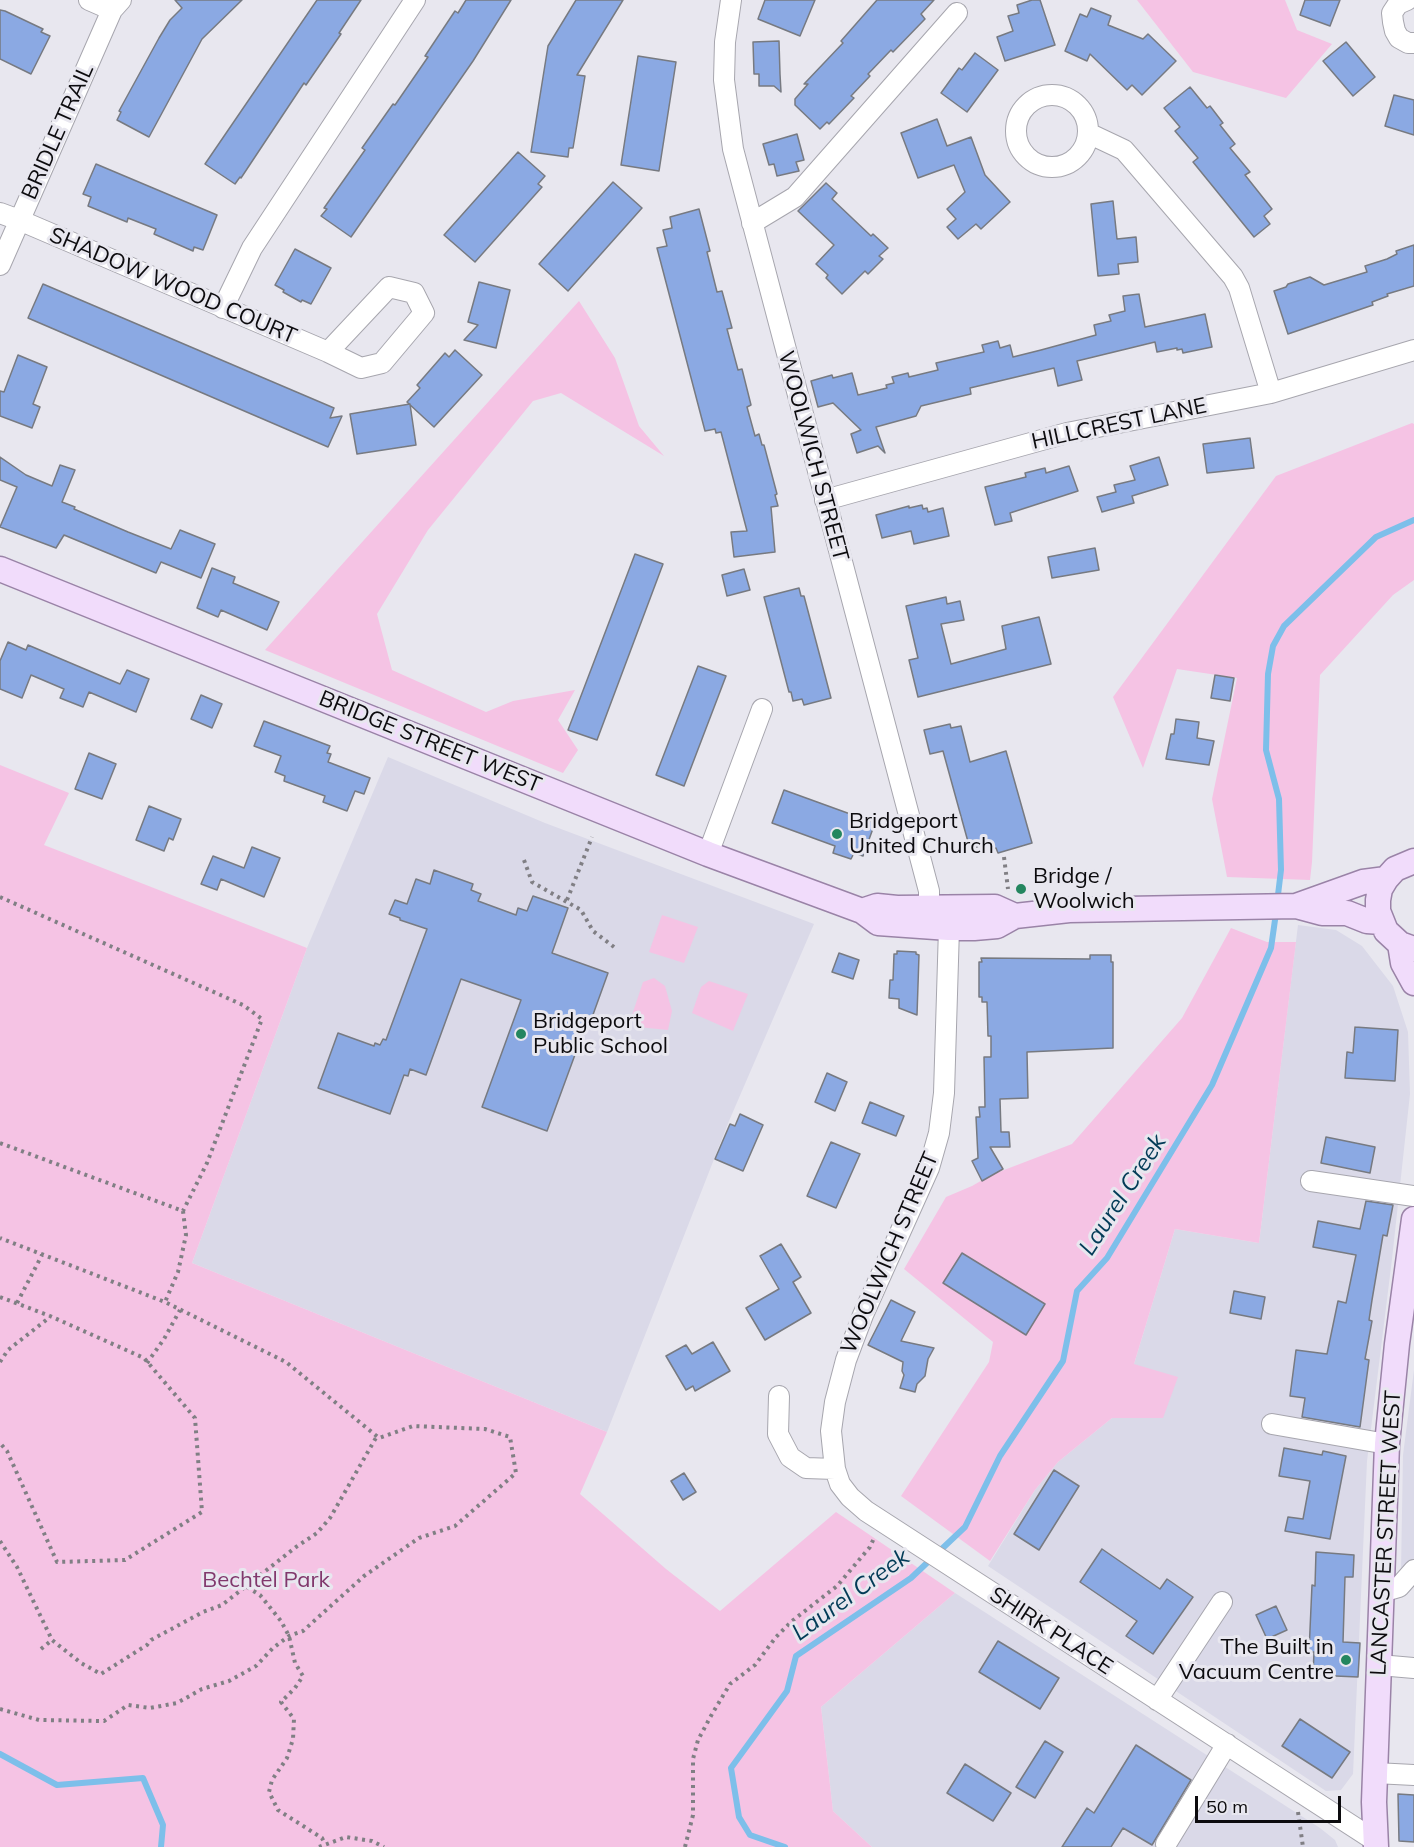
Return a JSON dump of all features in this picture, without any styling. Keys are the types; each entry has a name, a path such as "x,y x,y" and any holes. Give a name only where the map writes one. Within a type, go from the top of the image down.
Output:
{"main road":[{"name":"BRIDGE STREET WEST","path":"0,569 708,854 862,911 878,923 949,928 997,926 1012,905"},
{"path":"1414,861 1395,869 1380,889 1378,900 1381,922 1386,931 1407,947 1403,963 1414,983"},
{"name":"BRIDGE STREET WEST","path":"862,911 877,906 929,908 1012,905 1069,910 1296,906 1363,882 1386,879"},
{"name":"BRIDGE STREET WEST","path":"1296,906 1322,914 1347,913 1367,921 1381,922"},
{"name":"LANCASTER STREET WEST","path":"1375,1844 1375,1773 1387,1444 1397,1344 1414,1219"}],"street":[{"path":"89,0 117,5"},
{"path":"223,308 252,248 415,0"},
{"name":"WOOLWICH STREET","path":"731,0 725,42 724,80 733,149 929,891 929,908"},
{"path":"1407,0 1398,4 1392,13 1393,22 1399,38 1408,43 1414,43"},
{"name":"BRIDLE TRAIL","path":"0,266 117,5"},
{"path":"752,223 795,197 957,12"},
{"path":"1088,133 1119,147 1131,158 1233,277 1239,288 1271,393"},
{"name":"SHADOW WOOD COURT","path":"0,213 361,368 382,363 424,313 414,293 389,287 328,352"},
{"name":"HILLCREST LANE","path":"825,501 1068,433 1271,393 1414,350"},
{"path":"708,854 762,709"},
{"name":"WOOLWICH STREET","path":"835,1469 831,1431 835,1402 846,1360 863,1315 929,1168 939,1133 944,1092 949,928"},
{"path":"1311,1181 1414,1196"},
{"path":"779,1396 778,1434 790,1457 807,1468 835,1469"},
{"path":"1272,1424 1387,1444"},
{"name":"SHIRK PLACE","path":"835,1469 840,1484 850,1497 882,1521 1227,1744 1375,1844"},
{"path":"1382,1592 1399,1587 1414,1570"},
{"path":"1157,1700 1222,1602"},
{"path":"1379,1665 1414,1668"},
{"path":"1166,1844 1227,1744"},
{"path":"1375,1773 1414,1775"}],"path":[{"path":"567,900 592,837"},
{"path":"1004,857 1012,905"},
{"path":"524,860 532,882 581,910 593,931 614,947"},
{"path":"0,897 243,1005 261,1019 207,1163 183,1210 186,1235 178,1272 165,1302"},
{"path":"0,1143 183,1210"},
{"path":"0,1238 165,1302 286,1362 379,1438 413,1426 485,1429 510,1437 516,1473 455,1526 419,1538 364,1576 303,1631 289,1636 273,1648 256,1666 229,1681 202,1689 177,1703 150,1708 128,1704 104,1721 39,1720 0,1709"},
{"path":"17,1303 42,1255"},
{"path":"0,1297 50,1316 144,1358 195,1418 202,1512 124,1560 57,1562 7,1451 0,1443"},
{"path":"147,1363 180,1310"},
{"path":"0,1362 8,1350 50,1316"},
{"path":"0,1541 17,1566 52,1640 81,1663 101,1674 147,1645 151,1640 203,1612 222,1605 317,1533 330,1518 377,1436"},
{"path":"685,1847 693,1815 693,1759 698,1740 730,1684 755,1665 792,1621 837,1586 870,1547 882,1521"},
{"path":"247,1587 260,1595 281,1621 289,1636 295,1663 303,1676 281,1702 294,1719 292,1738 287,1758 272,1780 269,1792 278,1810 322,1838 325,1844"},
{"path":"41,1649 52,1640"},
{"path":"1298,1812 1304,1847"},
{"path":"319,1847 346,1837 372,1841 384,1847"}],"shaded area":[{"name":"Bridgeport Public School","path":"388,757 545,823 814,924 729,1121 607,1432 192,1263 307,948"},
{"path":"1298,925 1336,930 1362,946 1393,986 1408,1032 1410,1094 1367,1461 1353,1774 1341,1790 1326,1791 988,1566 1035,1490 1058,1462 1112,1418 1134,1364 1175,1229 1259,1243"},
{"path":"1414,1370 1414,1584 1401,1571 1403,1455"},
{"path":"955,1593 1320,1828 1335,1840 1338,1847 872,1847 833,1811 821,1707"}],"green space":[{"path":"1137,0 1285,0 1297,30 1332,44 1286,98 1193,72"},
{"path":"579,301 615,358 639,426 664,456 561,393 533,401 428,530 377,614 392,670 486,712 513,701 575,690 558,720 578,750 563,773 265,650"},
{"path":"1414,424 1414,580 1393,595 1320,675 1310,880 1227,877 1212,799 1237,678 1177,669 1143,768 1113,697 1276,476"},
{"name":"Bechtel Park","path":"0,765 69,793 44,845 307,948 192,1263 607,1432 580,1494 666,1569 720,1611 836,1512 955,1593 821,1707 833,1811 872,1847 0,1847"},
{"path":"662,915 698,927 684,963 649,952"},
{"path":"1231,928 1267,942 1296,942 1259,1243 1175,1229 1134,1364 1178,1377 1163,1418 1112,1418 1058,1462 1035,1490 990,1561 901,1496 989,1362 993,1342 904,1269 946,1197 991,1175 1072,1144 1182,1018"},
{"path":"654,978 665,986 672,1011 668,1030 638,1027 632,1015 643,982"},
{"path":"709,981 748,994 733,1031 692,1013 701,987"}],"building":[{"path":"175,0 242,0 202,39 149,137 117,120 121,112 119,111 159,38 170,20 182,8"},
{"path":"317,0 361,0 339,33 341,34 306,85 304,83 235,184 205,164"},
{"path":"466,0 511,0 473,61 351,237 321,216 327,209 324,208 365,150 362,148 428,57 425,56 455,11 458,13"},
{"path":"576,0 623,0 577,75 585,76 573,148 569,148 568,157 531,152 548,46"},
{"path":"765,0 815,0 800,36 758,19"},
{"path":"877,0 934,0 921,14 925,19 868,74 870,76 851,96 854,98 829,124 827,122 820,129 795,105 795,99 808,84 804,84 843,43 841,41"},
{"path":"1040,0 1055,45 1005,61 997,37 1013,31 1008,16 1019,13 1017,5"},
{"path":"1305,0 1340,0 1330,26 1300,15"},
{"path":"1091,8 1111,16 1108,25 1143,39 1148,34 1176,61 1142,95 1132,85 1127,90 1090,54 1087,61 1065,51 1080,14 1087,17"},
{"path":"0,10 43,29 41,32 50,36 31,74 0,59"},
{"path":"779,41 781,92 774,86 759,86 759,74 754,74 753,42"},
{"path":"1346,42 1375,77 1353,96 1323,61"},
{"path":"975,53 998,70 967,112 941,93 959,68 962,70"},
{"path":"638,56 676,62 659,171 621,165"},
{"path":"1190,87 1207,108 1210,106 1223,123 1220,125 1235,144 1230,148 1250,172 1245,175 1272,209 1264,216 1270,224 1254,237 1193,162 1198,158 1175,131 1180,127 1164,108"},
{"path":"1394,95 1414,100 1414,135 1385,126"},
{"path":"937,119 947,146 971,137 985,175 1010,202 981,229 976,224 958,239 947,227 956,219 947,209 965,192 954,165 918,178 901,133"},
{"path":"797,134 804,160 796,162 799,171 777,176 774,164 769,165 763,144"},
{"path":"518,152 545,176 538,184 542,187 475,262 444,235"},
{"path":"96,164 217,215 203,250 194,247 193,251 154,234 156,229 128,218 127,222 88,206 91,197 83,194"},
{"path":"613,182 642,208 568,291 539,264"},
{"path":"826,183 837,193 832,199 871,236 873,234 888,248 879,256 883,259 868,274 865,271 842,294 826,278 828,275 816,264 834,245 798,211"},
{"path":"1113,201 1117,239 1136,237 1138,262 1118,264 1119,274 1098,276 1091,204"},
{"path":"699,209 710,251 707,252 717,292 722,291 732,328 727,329 738,370 742,369 751,405 747,407 755,436 759,434 762,445 764,445 777,494 775,495 778,506 771,507 775,552 734,557 731,532 747,531 721,432 716,433 715,429 705,431 657,248 667,246 663,230 672,228 670,217"},
{"path":"1414,245 1414,286 1387,294 1388,296 1372,302 1373,305 1288,334 1274,291 1310,277 1324,285 1367,272 1365,266 1387,259 1397,254 1396,251"},
{"path":"295,249 331,268 311,304 302,300 301,302 275,285"},
{"path":"479,282 510,290 496,348 464,340 478,325 468,322"},
{"path":"43,284 334,408 330,418 342,416 328,447 28,318"},
{"path":"1139,294 1145,327 1205,314 1212,347 1183,353 1182,349 1177,350 1177,348 1157,352 1155,342 1077,361 1082,380 1058,386 1054,368 970,388 971,394 921,406 916,416 876,427 885,453 878,446 857,453 851,434 861,430 833,403 818,407 811,381 832,375 833,378 852,373 858,395 887,388 886,385 894,383 892,377 908,373 909,377 938,370 936,363 984,352 982,345 998,341 1000,348 1010,345 1013,357 1041,350 1096,335 1094,325 1111,321 1109,315 1125,311 1123,296"},
{"path":"455,350 482,375 434,427 407,402 420,388 417,385 445,353 449,357"},
{"path":"18,355 47,367 33,404 40,407 32,428 0,416 0,391 4,392"},
{"path":"410,404 416,445 357,454 350,414"},
{"path":"1250,438 1254,468 1207,473 1203,444"},
{"path":"0,457 26,475 52,486 60,465 75,470 62,502 128,532 171,549 180,530 215,544 201,578 161,562 156,573 64,535 56,548 0,527 17,487 0,480"},
{"path":"1159,457 1168,485 1132,496 1134,503 1102,512 1097,497 1116,492 1114,485 1135,480 1130,466"},
{"path":"1069,466 1078,491 1010,513 1012,521 995,525 985,487 1026,477 1025,473 1045,468 1046,473"},
{"path":"922,505 923,509 927,508 928,512 943,508 949,536 914,544 911,531 882,538 876,515"},
{"path":"1095,548 1099,570 1052,578 1048,557"},
{"path":"635,554 663,564 597,740 568,730"},
{"path":"212,568 235,577 233,583 279,602 267,630 221,610 218,617 197,608"},
{"path":"744,569 750,590 727,596 722,575"},
{"path":"799,588 801,596 804,596 831,698 804,705 802,699 793,701 791,692 789,692 764,597"},
{"path":"946,597 947,604 960,601 964,620 941,624 951,664 1006,649 1002,626 1039,617 1051,664 918,697 909,660 918,658 906,606"},
{"path":"8,642 26,650 28,645 120,684 127,670 149,679 136,712 89,692 83,707 60,698 64,689 31,675 22,698 0,689 0,661"},
{"path":"698,666 726,676 684,786 656,775"},
{"path":"1215,675 1234,678 1230,701 1211,698"},
{"path":"201,695 222,704 212,728 191,719"},
{"path":"1176,719 1199,722 1197,738 1214,741 1209,765 1166,759"},
{"path":"264,721 330,746 327,753 331,754 328,762 370,778 364,794 355,791 347,811 323,802 325,796 284,781 285,776 275,772 281,756 254,746"},
{"path":"950,724 951,728 961,726 970,762 1006,751 1032,843 998,853 996,848 988,851 986,844 970,849 943,751 930,754 924,730"},
{"path":"89,753 116,764 102,799 75,789"},
{"name":"Bridgeport United Church","path":"784,790 875,823 863,856 854,853 851,859 833,853 835,846 772,823"},
{"path":"149,806 181,819 173,840 169,838 164,851 136,840"},
{"path":"252,847 280,858 264,897 221,879 217,890 201,884 213,856 244,868"},
{"path":"434,870 473,884 471,890 481,894 478,901 516,915 518,908 527,911 533,896 568,908 552,953 608,973 590,1023 587,1022 547,1131 482,1107 521,1000 461,979 426,1075 410,1069 408,1076 404,1075 390,1114 318,1088 338,1033 374,1046 375,1043 380,1045 383,1039 386,1040 427,929 389,914 395,900 407,904 416,879 430,884"},
{"path":"897,951 916,952 919,955 917,1015 899,1008 899,999 889,998 890,980 893,980 894,954 897,954"},
{"path":"839,953 859,960 853,979 832,972"},
{"path":"1090,955 1111,955 1111,962 1113,962 1113,1048 1027,1052 1028,1098 1000,1099 1001,1132 1009,1132 1010,1147 990,1147 1003,1169 982,1181 972,1161 978,1158 976,1117 980,1117 979,1107 985,1107 984,1057 991,1057 991,1036 988,1036 987,1002 982,1002 982,997 979,997 979,962 982,962 981,958 1090,959"},
{"path":"1355,1027 1398,1030 1395,1081 1345,1078 1347,1052 1353,1053"},
{"path":"827,1073 847,1082 835,1111 815,1102"},
{"path":"870,1102 904,1116 896,1136 862,1123"},
{"path":"740,1114 763,1125 743,1171 715,1159 730,1124 735,1126"},
{"path":"1326,1137 1375,1147 1370,1173 1321,1163"},
{"path":"831,1142 860,1154 836,1208 807,1196"},
{"path":"1366,1201 1393,1205 1387,1236 1383,1235 1369,1320 1372,1321 1365,1359 1369,1360 1360,1427 1302,1417 1305,1398 1290,1396 1296,1350 1327,1354 1338,1301 1346,1303 1356,1255 1313,1247 1318,1221 1360,1229"},
{"path":"781,1244 801,1277 793,1282 811,1313 765,1340 746,1308 779,1289 760,1256"},
{"path":"962,1253 1045,1304 1026,1335 943,1283"},
{"path":"1234,1291 1265,1297 1261,1319 1230,1313"},
{"path":"891,1300 915,1312 901,1341 934,1348 928,1359 925,1376 917,1384 915,1392 900,1388 904,1375 903,1362 868,1345"},
{"path":"713,1342 730,1371 695,1391 693,1386 686,1390 666,1356 686,1345 692,1354"},
{"path":"1284,1448 1322,1455 1323,1451 1346,1456 1330,1539 1285,1531 1288,1517 1303,1519 1310,1481 1279,1476"},
{"path":"1054,1470 1079,1486 1039,1550 1014,1534"},
{"path":"684,1473 696,1492 683,1500 671,1481"},
{"path":"1102,1549 1160,1589 1167,1579 1193,1597 1153,1654 1126,1636 1137,1621 1080,1582"},
{"path":"1316,1552 1354,1555 1353,1577 1345,1577 1343,1642 1360,1643 1358,1677 1313,1675 1314,1652 1309,1652"},
{"path":"1276,1606 1287,1630 1267,1639 1256,1615"},
{"path":"998,1641 1059,1678 1040,1709 979,1672"},
{"path":"1300,1719 1350,1752 1332,1778 1282,1746"},
{"path":"1045,1741 1063,1752 1035,1798 1016,1787"},
{"path":"1136,1745 1191,1780 1152,1845 1123,1828 1111,1847 1062,1847 1087,1808 1094,1813"},
{"path":"965,1764 1011,1793 993,1821 947,1793"},
{"path":"1398,1794 1414,1795 1414,1842 1399,1841"}],"waterway":[{"name":"Laurel Creek","path":"1277,903 1281,870 1279,799 1266,750 1268,674 1273,646 1284,626 1376,537 1414,520"},
{"name":"Laurel Creek","path":"785,1847 750,1835 739,1817 731,1768 787,1691 796,1656 911,1578 965,1527 1000,1456 1063,1361 1077,1291 1107,1258 1212,1085 1271,948 1276,913"},
{"path":"0,1754 57,1785 143,1778 163,1825 161,1847"}],"place":[{"name":"Bridgeport United Church","path":"837,834"},
{"name":"Bridge / Woolwich","path":"1021,889"},
{"name":"Bridgeport Public School","path":"521,1034"},
{"name":"The Built in Vacuum Centre","path":"1346,1660"}]}
